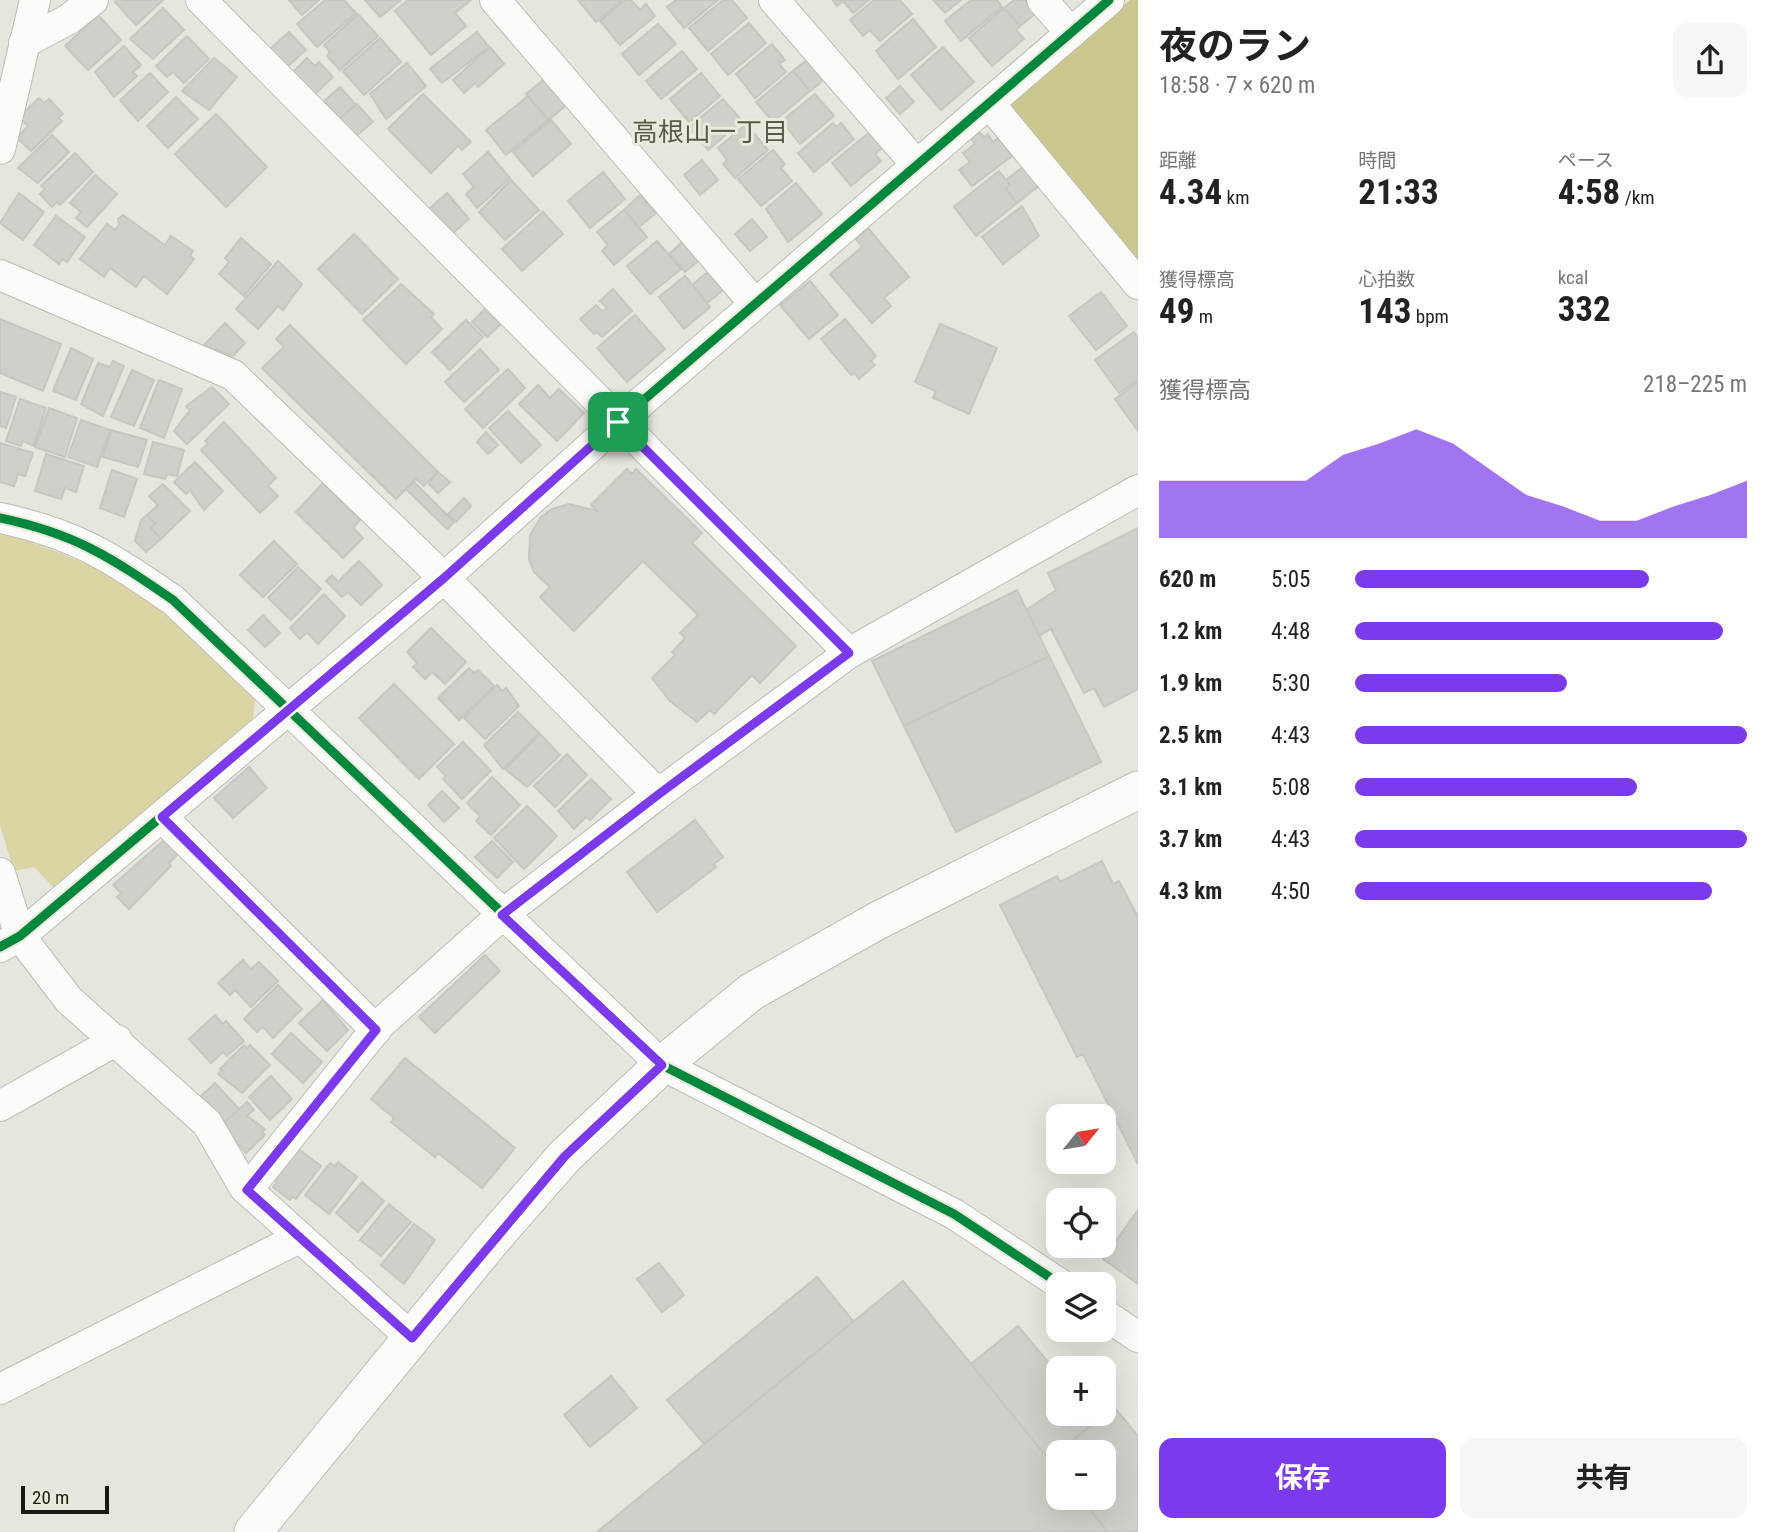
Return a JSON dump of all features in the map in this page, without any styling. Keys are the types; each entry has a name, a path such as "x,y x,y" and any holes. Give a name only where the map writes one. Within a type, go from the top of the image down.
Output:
{"street":[{"path":"0,149 35,0"},
{"path":"23,43 69,19 93,0"},
{"path":"201,0 849,653"},
{"path":"495,0 755,304"},
{"path":"774,0 916,164"},
{"path":"1042,0 1071,33"},
{"path":"10,941 162,817 444,578 618,422 1109,0"},
{"path":"989,103 1138,284"},
{"path":"0,275 233,375 444,578 659,794"},
{"path":"247,1190 376,1030 502,915 849,653 1138,490"},
{"path":"0,518 46,527 102,551 173,600 662,1065 954,1214 1046,1275"},
{"path":"253,1532 565,1156 662,1065 751,992 877,920 1138,790"},
{"path":"162,817 376,1030"},
{"path":"0,873 10,941 69,1000 207,1123 247,1190 412,1338"},
{"path":"0,1106 117,1040"},
{"path":"0,1389 299,1238"},
{"path":"1116,1322 1138,1337"}],"shaded area":[{"path":"1130,0 1138,0 1138,267 1010,113 1010,103"},
{"path":"0,532 71,558 138,593 184,630 255,697 253,724 56,890 34,867 14,871 0,825"}],"building":[{"path":"116,0 163,0 136,25"},
{"path":"289,0 319,0 302,15"},
{"path":"325,0 344,0 356,13 317,47 297,24"},
{"path":"365,0 401,0 380,17"},
{"path":"408,0 471,0 455,13 466,26 431,55 395,11"},
{"path":"578,0 622,0 596,22"},
{"path":"625,0 631,0 640,10 646,4 655,16 620,45 600,21"},
{"path":"676,0 718,0 684,28 667,7"},
{"path":"723,0 732,0 747,18 708,51 689,28"},
{"path":"833,0 869,0 853,13 843,1 837,6"},
{"path":"874,0 900,0 912,14 880,41 870,30 863,36 850,20"},
{"path":"933,0 961,0 945,13"},
{"path":"971,0 997,0 1002,7 961,41 945,21"},
{"path":"1014,0 1025,0 1036,13 1020,26 1004,8"},
{"path":"163,8 184,30 153,59 130,39"},
{"path":"1004,8 1020,26 1016,30 1024,39 992,66 969,38"},
{"path":"358,14 378,36 340,70 327,56 330,52 324,45"},
{"path":"98,15 121,40 88,70 65,46"},
{"path":"913,19 936,47 898,79 876,51"},
{"path":"749,23 766,43 728,75 711,54"},
{"path":"658,24 676,44 639,75 622,54"},
{"path":"289,32 306,50 287,67 270,49"},
{"path":"477,32 489,47 442,83 430,69"},
{"path":"187,36 209,59 184,83 173,72 167,77 156,66"},
{"path":"380,38 401,62 364,95 343,71"},
{"path":"772,44 785,60 779,64 786,72 755,98 736,74"},
{"path":"124,46 141,65 133,72 137,76 114,97 95,72"},
{"path":"490,47 504,64 478,87 475,83 464,93 453,80"},
{"path":"943,47 974,82 941,110 911,75"},
{"path":"682,51 697,69 661,99 646,81"},
{"path":"214,58 237,77 209,110 182,91"},
{"path":"307,58 315,66 319,62 333,77 315,94 293,72"},
{"path":"808,59 825,79 810,91 793,71"},
{"path":"407,63 426,86 386,119 370,94"},
{"path":"793,71 810,91 773,122 756,102"},
{"path":"150,73 168,92 138,121 120,100"},
{"path":"701,73 720,96 689,122 670,99"},
{"path":"546,78 568,104 548,120 526,94"},
{"path":"900,86 914,102 900,114 886,98"},
{"path":"340,87 356,105 339,119 324,101"},
{"path":"423,94 471,142 462,150 458,146 431,173 388,129"},
{"path":"815,94 834,116 800,144 782,121"},
{"path":"528,96 548,120 506,155 486,130"},
{"path":"176,97 198,119 168,148 147,126"},
{"path":"39,98 44,103 49,99 63,114 58,118 62,121 31,151 17,138 28,126 19,117"},
{"path":"723,99 742,121 708,150 689,127"},
{"path":"357,104 373,122 355,137 339,120"},
{"path":"216,114 267,167 226,207 175,154"},
{"path":"551,120 571,144 533,176 513,152"},
{"path":"833,123 836,127 841,123 854,139 814,172 798,153"},
{"path":"746,124 768,150 735,178 723,164 727,160 718,148"},
{"path":"870,132 883,147 875,154 881,161 851,186 832,163"},
{"path":"979,132 984,137 988,134 993,142 998,138 1012,156 972,186 959,170 970,162 963,153 975,144 971,138"},
{"path":"52,135 69,152 38,183 18,168"},
{"path":"773,150 785,164 781,168 792,181 761,206 738,179"},
{"path":"488,152 510,178 477,208 466,194 474,187 463,174"},
{"path":"75,153 93,172 60,205 57,202 52,207 40,194 45,189 41,186"},
{"path":"702,160 718,180 700,195 684,175"},
{"path":"1024,166 1040,185 1017,203 1006,189 1010,185 1006,180"},
{"path":"999,171 1010,185 1006,189 1017,203 976,236 954,207"},
{"path":"603,172 625,199 590,228 568,201"},
{"path":"95,175 117,194 87,227 76,218 81,212 70,203"},
{"path":"511,180 539,210 505,240 479,212"},
{"path":"796,183 822,214 788,242 766,209"},
{"path":"19,193 44,212 23,240 0,223"},
{"path":"447,193 469,219 452,234 429,209"},
{"path":"640,195 656,213 639,227 624,210"},
{"path":"1022,206 1039,236 1003,264 982,237"},
{"path":"624,210 647,237 614,265 602,251 608,245 597,232"},
{"path":"543,212 563,234 522,271 502,249"},
{"path":"123,215 165,245 171,236 193,251 190,256 194,259 167,294 144,276 136,287 110,268 104,277 80,259 107,224 115,230 119,225 118,219"},
{"path":"56,216 85,237 67,262 62,259 59,264 34,245"},
{"path":"752,219 767,237 750,251 735,234"},
{"path":"868,228 909,277 884,298 891,306 872,323 830,274 862,247 856,239"},
{"path":"354,234 398,279 362,314 318,269"},
{"path":"241,238 271,264 244,296 219,274 229,262 225,258"},
{"path":"657,241 681,269 650,294 627,266"},
{"path":"683,241 700,260 685,272 669,254"},
{"path":"278,261 302,284 283,310 278,306 258,329 236,309"},
{"path":"708,272 723,290 707,303 692,285"},
{"path":"685,276 710,307 684,329 659,297"},
{"path":"810,281 838,315 809,339 780,305"},
{"path":"401,284 434,314 431,317 442,329 406,364 363,320"},
{"path":"613,289 632,311 602,337 597,332 594,334 580,319 596,305 603,312 607,308 600,301"},
{"path":"1101,292 1127,326 1096,350 1069,316"},
{"path":"485,309 501,324 487,337 472,322"},
{"path":"635,315 665,349 627,382 597,348"},
{"path":"0,319 61,344 43,391 0,373"},
{"path":"845,319 876,356 871,361 875,365 859,379 854,373 851,375 821,339"},
{"path":"466,320 483,337 450,370 432,352"},
{"path":"225,323 245,343 233,356 204,345"},
{"path":"940,324 997,348 969,414 933,398 936,391 915,382"},
{"path":"290,325 438,472 424,486 416,479 396,499 262,368 284,347 276,339"},
{"path":"1134,332 1138,338 1138,380 1119,393 1095,360"},
{"path":"71,348 93,359 76,400 53,391"},
{"path":"480,349 499,370 464,402 445,382"},
{"path":"113,361 124,366 103,416 81,404 98,363 110,367"},
{"path":"508,369 525,388 483,428 465,409"},
{"path":"132,370 154,380 134,426 111,417"},
{"path":"159,380 182,389 164,438 140,428"},
{"path":"1138,382 1138,431 1115,399"},
{"path":"538,385 550,398 559,389 584,413 557,441 519,404"},
{"path":"212,387 229,404 187,444 174,431 190,410 186,406"},
{"path":"0,392 16,397 6,428 0,426"},
{"path":"20,399 46,408 34,446 22,441 21,446 6,441"},
{"path":"49,408 77,418 65,457 35,447"},
{"path":"508,411 541,445 521,463 489,428"},
{"path":"81,420 110,430 97,467 68,457"},
{"path":"224,422 276,478 268,486 278,496 260,513 201,450 208,444 205,441"},
{"path":"111,430 147,440 138,467 103,457"},
{"path":"486,432 498,445 488,454 477,442"},
{"path":"153,442 184,450 177,476 167,474 165,479 144,474"},
{"path":"0,443 33,453 25,476 18,474 14,486 0,482"},
{"path":"46,454 84,466 76,492 65,488 61,499 35,491"},
{"path":"195,462 223,491 204,510 190,490 186,494 174,482"},
{"path":"627,469 632,474 636,469 702,533 692,543 796,646 760,683 752,675 714,714 710,710 697,722 670,701 652,678 675,655 672,652 685,638 680,633 698,615 643,561 574,631 540,597 550,587 534,572 529,559 530,535 541,517 552,509 569,504 597,511 591,505"},
{"path":"112,470 137,479 124,517 100,508"},
{"path":"438,472 450,482 438,493 428,483"},
{"path":"414,482 454,522 447,529 406,489"},
{"path":"323,483 360,520 353,528 363,538 343,558 296,512"},
{"path":"163,484 190,511 161,539 151,528 155,523 147,515 158,505 149,496"},
{"path":"464,498 471,506 456,522 448,514"},
{"path":"147,515 155,523 151,528 161,539 146,552 135,541 141,520"},
{"path":"1138,528 1138,689 1104,707 1094,688 1084,693 1051,629 1039,636 1026,610 1056,590 1048,573"},
{"path":"274,541 297,564 263,597 240,575"},
{"path":"359,561 382,585 361,605 348,592 342,597 326,581 332,575 338,582"},
{"path":"298,567 321,589 291,620 268,598"},
{"path":"1017,590 1049,656 904,726 872,661"},
{"path":"324,594 345,616 318,644 307,632 300,639 290,628"},
{"path":"263,615 280,633 265,647 248,630"},
{"path":"431,628 466,662 445,684 432,672 425,679 413,667 417,663 407,652"},
{"path":"1049,656 1101,762 956,832 904,726"},
{"path":"469,668 474,673 478,670 494,686 459,720 438,698"},
{"path":"394,684 454,744 419,779 359,718"},
{"path":"497,685 502,691 506,688 519,706 485,739 464,718"},
{"path":"518,712 539,733 503,769 484,745"},
{"path":"540,734 560,755 527,787 505,769"},
{"path":"463,742 491,771 462,799 443,779 446,776 437,767"},
{"path":"567,754 587,775 555,807 534,786"},
{"path":"249,767 267,788 233,818 214,798"},
{"path":"492,777 520,805 491,835 476,821 480,816 467,803"},
{"path":"591,779 611,799 590,820 586,817 574,829 558,811"},
{"path":"442,791 459,808 444,822 428,805"},
{"path":"527,806 557,836 524,869 494,838"},
{"path":"695,820 723,857 714,864 716,867 657,912 627,872"},
{"path":"164,840 178,854 169,863 171,866 129,909 117,897 121,893 113,885"},
{"path":"492,841 513,862 497,878 475,857"},
{"path":"1102,861 1113,884 1119,881 1138,917 1138,1164 1116,1120 1116,1104 1108,1104 1083,1054 1077,1057 1000,905 1057,876 1060,882"},
{"path":"485,955 500,971 435,1033 419,1017"},
{"path":"243,960 251,969 259,962 278,981 251,1007 235,990 230,995 218,983"},
{"path":"278,985 302,1009 273,1038 263,1027 257,1032 244,1019"},
{"path":"323,1000 348,1030 327,1051 299,1023"},
{"path":"215,1015 223,1024 226,1021 244,1041 227,1056 223,1052 211,1063 189,1039"},
{"path":"291,1033 322,1062 303,1083 272,1054"},
{"path":"244,1045 247,1048 250,1045 270,1065 242,1093 218,1074"},
{"path":"405,1058 515,1148 482,1188 438,1153 435,1157 391,1122 394,1118 371,1099"},
{"path":"271,1076 292,1099 270,1120 249,1097"},
{"path":"215,1083 239,1109 225,1122 200,1097"},
{"path":"247,1102 254,1110 247,1116 265,1129 262,1132 265,1135 246,1153 228,1132 225,1122"},
{"path":"297,1148 321,1166 296,1199 293,1197 290,1200 273,1187 277,1182 273,1179"},
{"path":"338,1162 357,1177 329,1214 305,1195 330,1163 335,1166"},
{"path":"362,1182 384,1201 358,1232 336,1213"},
{"path":"389,1204 411,1222 381,1256 360,1240"},
{"path":"1138,1210 1138,1284 1103,1259 1116,1258 1116,1241"},
{"path":"414,1224 435,1240 404,1284 381,1265"},
{"path":"659,1263 684,1295 662,1312 637,1279"},
{"path":"817,1277 854,1322 704,1444 667,1400"},
{"path":"903,1281 1046,1455 1046,1510 1091,1510 1108,1532 597,1532"},
{"path":"1018,1326 1046,1359 1046,1426 1091,1426 1074,1440 1046,1440 1046,1456 971,1364"},
{"path":"611,1376 637,1408 590,1447 564,1415"},
{"path":"1116,1409 1138,1436 1138,1532 1108,1532 1091,1510 1116,1510 1116,1440 1074,1440 1091,1426 1116,1426"}],"cycle path":[{"path":"0,947 20,936 444,578 618,422 1109,0"},
{"path":"0,518 27,524 91,549 173,600 662,1065 954,1214 1046,1275"}],"district":[{"name":"高根山一丁目","path":"710,132"}],"route":[{"path":"618,422 849,653 502,915 662,1065 565,1156 412,1338 247,1190 376,1030 162,817 444,578 618,422"}]}
